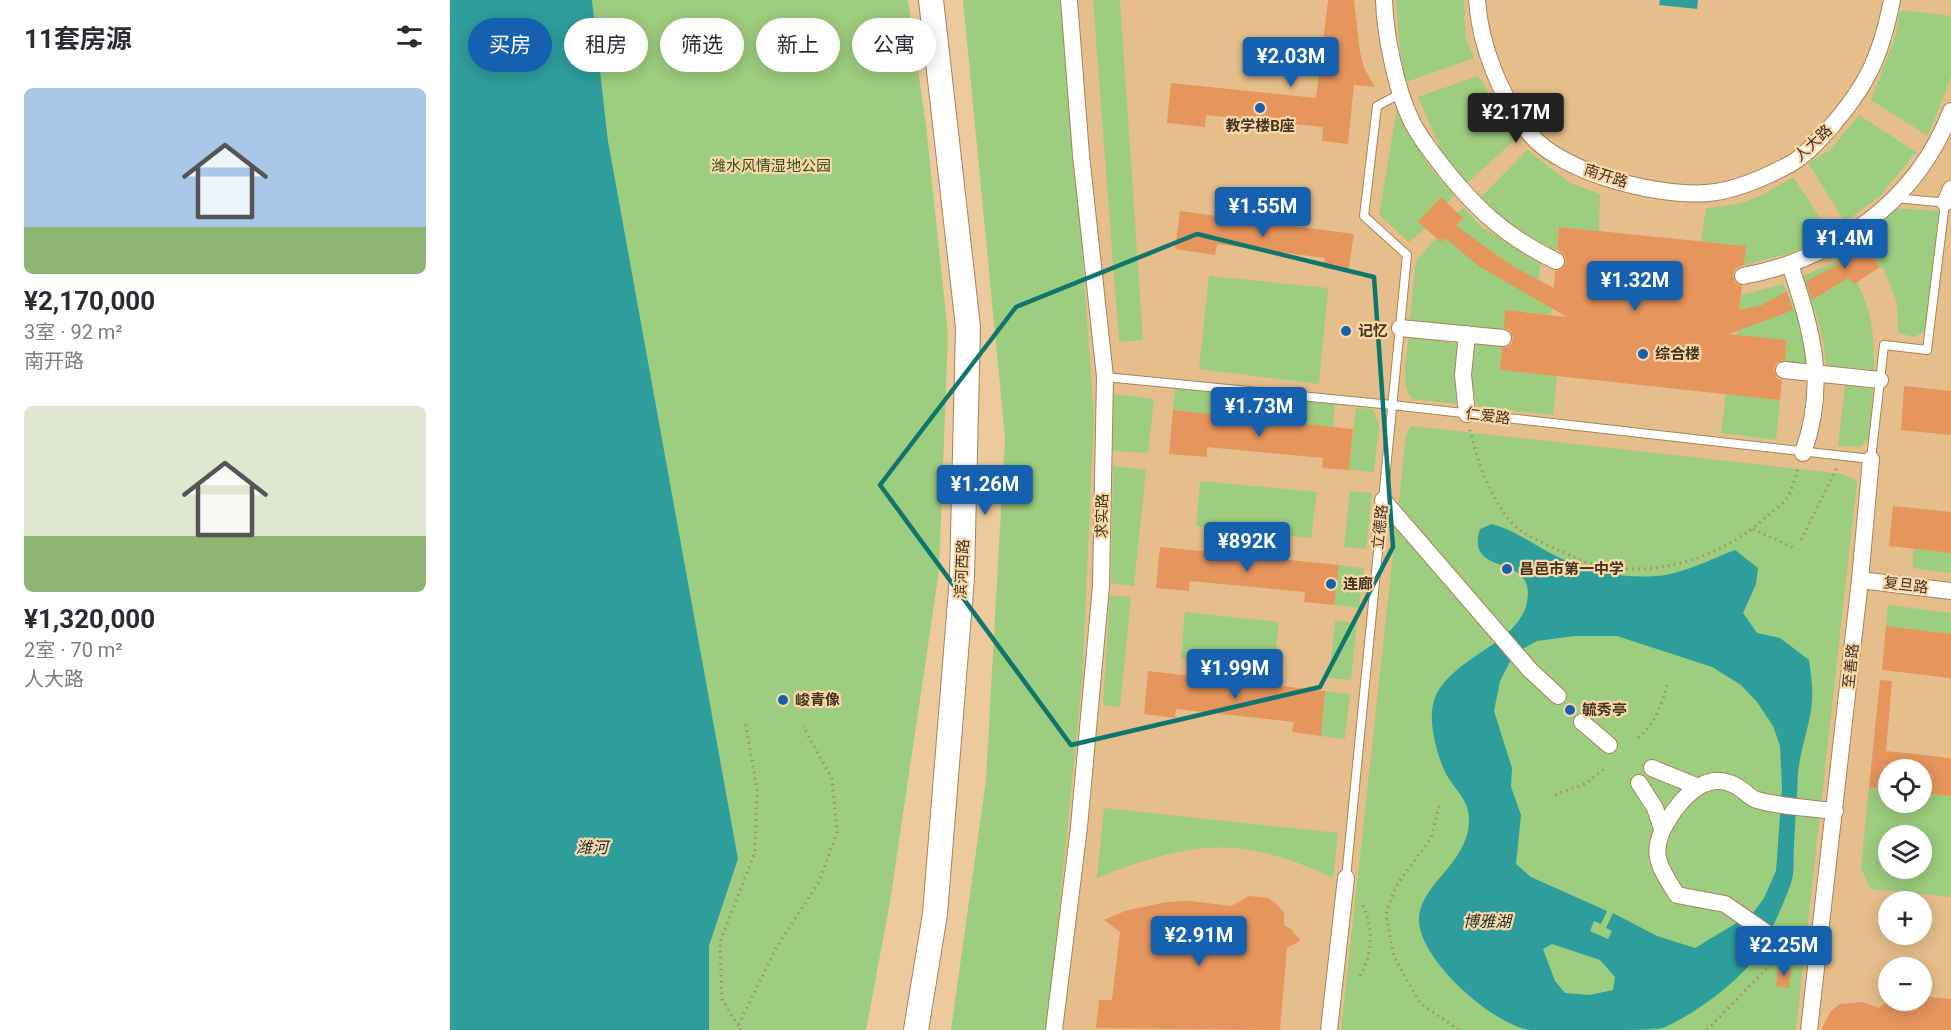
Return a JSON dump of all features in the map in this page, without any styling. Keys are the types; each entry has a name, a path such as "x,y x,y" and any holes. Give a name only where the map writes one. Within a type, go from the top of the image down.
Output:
{"street":[{"name":"滨河西路","path":"916,1030 935,914 962,577 968,327 931,0"},
{"name":"求实路","path":"1054,1030 1078,827 1101,586 1105,377 1081,155 1069,0"},
{"path":"1384,0 1385,17 1401,93 1411,120 1466,197 1511,237 1556,261"},
{"name":"南开路","path":"1477,0 1479,26 1488,58 1530,135 1564,161 1593,174 1659,190"},
{"name":"人大路","path":"1659,190 1715,192 1756,180 1794,162 1815,144 1866,84 1886,30 1892,0"},
{"path":"1743,276 1790,264 1845,239 1875,217 1913,180 1941,138 1951,111"},
{"path":"1790,264 1811,328 1816,372 1812,427 1803,453"},
{"path":"1400,328 1503,338"},
{"path":"1467,334 1463,375 1467,414"},
{"path":"1784,370 1880,380"},
{"name":"至善路","path":"1809,1030 1835,811 1871,459"},
{"path":"1383,500 1530,670 1558,696"},
{"name":"复旦路","path":"1860,580 1951,591"},
{"path":"1582,722 1609,745"},
{"path":"1652,768 1696,786 1719,782 1737,786 1755,800 1835,811"},
{"path":"1639,783 1655,808 1662,829"},
{"path":"1696,786 1677,806 1662,829 1655,849 1660,869 1677,895 1725,904 1787,947 1819,949"},
{"name":"立德路","path":"1329,1030 1346,880"}],"lane":[{"name":"立德路","path":"1346,880 1407,255 1364,216 1377,106 1401,93"},
{"path":"1895,198 1949,199"},
{"name":"至善路","path":"1871,459 1884,345 1927,350 1949,199"},
{"name":"仁爱路","path":"1105,377 1392,405 1871,459"}],"path":[{"path":"1467,414 1475,453 1488,483 1512,523 1546,544 1587,562 1624,568 1664,567 1703,557 1753,529 1787,498 1803,453"},
{"path":"1801,540 1837,468"},
{"path":"1753,529 1794,548"},
{"path":"1638,738 1651,726 1662,706 1668,681"},
{"path":"739,1028 722,999 720,942 755,852 757,789 745,722"},
{"path":"739,1028 776,948 819,882 837,832 832,779 803,726"},
{"path":"1555,795 1587,783 1605,768"},
{"path":"1439,806 1431,838 1396,886 1386,914 1394,957 1420,1003 1459,1030"},
{"path":"1346,880 1362,902 1371,934 1367,963 1360,976"},
{"path":"1707,1030 1787,947"},
{"path":"1448,1024 1452,1030"}],"highlighted area":[{"path":"1197,234 1374,277 1393,547 1320,687 1071,745 880,485 1016,307"}],"shaded area":[{"name":"昌邑市第一中学","path":"1036,0 1951,0 1951,1030 1026,1030"}],"green space":[{"name":"潍水风情湿地公园","path":"592,0 908,0 911,18 852,18 852,72 918,72 948,334 939,571 890,902 866,1030 709,1030 709,946 738,859 614,193 600,72 648,72 648,18 594,18"},
{"path":"963,0 1064,0 1094,417 1082,682 1047,1030 951,1030 986,780 1005,438"},
{"path":"1093,0 1120,0 1143,340 1119,342"},
{"path":"1396,0 1464,0 1466,39 1474,58 1406,82 1400,53"},
{"path":"1900,10 1951,16 1951,77 1928,136 1871,100 1895,37"},
{"path":"1478,76 1518,137 1465,185 1441,150 1418,97"},
{"path":"1397,108 1429,167 1454,195 1447,203 1440,197 1419,222 1426,228 1409,242 1379,215"},
{"path":"1859,115 1916,152 1880,196 1845,222 1808,163 1830,150"},
{"path":"1527,150 1570,183 1600,194 1599,231 1559,227 1556,252 1502,219 1480,198"},
{"path":"1793,177 1832,236 1791,253 1744,265 1746,246 1701,241 1706,208 1732,205 1752,199"},
{"path":"1463,208 1483,228 1540,263 1538,300 1552,306 1551,315 1506,310 1504,333 1414,325 1410,319 1416,261 1436,238 1441,242 1463,219 1457,213"},
{"path":"1894,208 1940,211 1926,331 1914,337 1898,333 1897,303 1884,269 1880,267 1861,240"},
{"path":"1845,258 1865,300 1873,337 1874,370 1826,365 1818,320 1799,278"},
{"path":"1209,276 1328,288 1319,384 1199,369"},
{"path":"1784,284 1800,323 1809,365 1784,363 1786,340 1737,335 1741,295"},
{"path":"1409,336 1459,344 1456,404 1412,399 1405,377"},
{"path":"1475,343 1502,344 1500,370 1557,376 1553,415 1478,407 1472,383"},
{"path":"1845,385 1873,389 1869,438 1860,447 1838,446"},
{"path":"1175,387 1335,404 1333,427 1173,410"},
{"path":"1113,394 1154,399 1148,453 1113,451"},
{"path":"1726,394 1780,400 1776,440 1721,433"},
{"path":"1356,408 1373,409 1379,426 1374,472 1349,470"},
{"path":"1411,426 1843,474 1857,481 1796,1030 1341,1030 1406,435"},
{"path":"1113,466 1146,470 1134,586 1111,583"},
{"path":"1200,481 1317,492 1311,538 1196,526"},
{"path":"1350,491 1372,493 1366,549 1344,547"},
{"path":"1913,549 1951,553 1951,573 1913,568"},
{"path":"1339,565 1364,568 1359,608 1334,605"},
{"path":"1110,595 1131,597 1120,707 1103,705"},
{"path":"1888,605 1951,613 1951,634 1886,626"},
{"path":"1185,612 1279,622 1274,668 1181,658"},
{"path":"1335,621 1357,623 1351,680 1329,678"},
{"path":"1325,691 1350,694 1345,739 1321,736"},
{"path":"1869,787 1878,788 1878,813 1932,813 1932,794 1951,796 1951,897 1932,895 1932,891 1871,889 1861,869"},
{"path":"1104,808 1338,833 1333,878 1270,854 1242,849 1215,848 1188,850 1160,856 1097,878"}],"water":[{"name":"潍河","path":"450,0 592,0 594,18 564,18 564,72 600,72 608,141 738,859 709,946 709,1030 450,1030"},
{"path":"1660,0 1698,0 1697,9 1659,5"},
{"name":"博雅湖","path":"1492,524 1571,563 1627,576 1670,574 1735,550 1758,568 1756,584 1743,613 1757,633 1780,638 1809,660 1812,702 1799,765 1793,874 1787,894 1764,943 1742,973 1705,1004 1663,1028 1530,1030 1515,1025 1497,1016 1460,988 1431,953 1422,935 1419,919 1422,906 1428,894 1454,861 1467,835 1469,819 1466,805 1448,778 1438,754 1433,734 1433,704 1436,695 1446,681 1458,669 1512,628 1522,616 1527,602 1527,586 1522,576 1490,561 1482,554 1478,544 1480,529","holes":["1575,636 1617,636 1712,667 1741,685 1757,702 1773,726 1780,746 1782,788 1776,871 1764,898 1753,913 1695,948 1657,936 1613,913 1606,928 1612,931 1608,939 1590,931 1594,921 1601,924 1607,911 1531,877 1516,864 1521,815 1511,787 1512,768 1494,711 1500,681 1514,654 1537,641","1552,944 1600,960 1615,977 1613,990 1590,995 1565,993 1555,981 1543,949"]}],"building":[{"name":"教学楼B座","path":"1328,0 1354,0 1360,52 1364,68 1375,87 1354,85 1348,144 1322,141 1323,127 1206,115 1205,127 1167,123 1171,83 1316,98"},
{"path":"1441,197 1463,218 1456,226 1514,267 1554,288 1555,271 1562,269 1566,261 1564,255 1557,249 1559,227 1746,246 1744,265 1736,268 1733,274 1735,283 1742,286 1739,310 1762,305 1787,291 1793,310 1729,334 1786,340 1785,360 1776,363 1774,369 1777,378 1782,380 1780,400 1500,370 1502,348 1511,345 1513,338 1510,330 1504,328 1505,310 1567,317 1480,267 1445,238 1441,242 1418,222"},
{"path":"1180,211 1354,234 1348,272 1323,268 1325,258 1217,244 1215,255 1175,249"},
{"path":"1861,240 1880,267 1854,284 1848,278 1812,300 1806,281 1840,264 1836,256"},
{"path":"1904,386 1951,391 1951,435 1901,430"},
{"path":"1173,410 1353,429 1349,470 1322,468 1323,458 1207,447 1207,457 1169,454"},
{"path":"1893,506 1951,512 1951,553 1889,546"},
{"path":"1160,547 1339,565 1334,605 1304,602 1305,592 1190,581 1189,591 1156,588"},
{"path":"1886,626 1951,634 1951,678 1882,670"},
{"path":"1148,671 1325,691 1321,736 1292,732 1294,722 1176,709 1175,718 1144,714"},
{"path":"1880,680 1892,681 1886,751 1951,758 1951,796 1932,794 1932,759 1878,759 1878,788 1869,787"},
{"path":"1249,896 1268,898 1277,904 1284,913 1284,925 1293,930 1292,932 1301,940 1287,948 1280,1030 1096,1028 1099,1000 1112,1000 1120,932 1104,920 1125,911 1166,902 1191,901 1231,906"},
{"path":"1778,967 1791,968 1789,988 1776,986"},
{"path":"1932,997 1951,999 1951,1030 1821,1030 1831,1011 1840,1004 1863,1002 1878,1008 1878,1011 1932,1011"}],"place":[{"name":"教学楼B座","path":"1260,108"},
{"name":"记忆","path":"1346,331"},
{"name":"综合楼","path":"1643,354"},
{"name":"昌邑市第一中学","path":"1507,569"},
{"name":"连廊","path":"1331,584"},
{"name":"峻青像","path":"783,700"},
{"name":"毓秀亭","path":"1570,710"}]}
